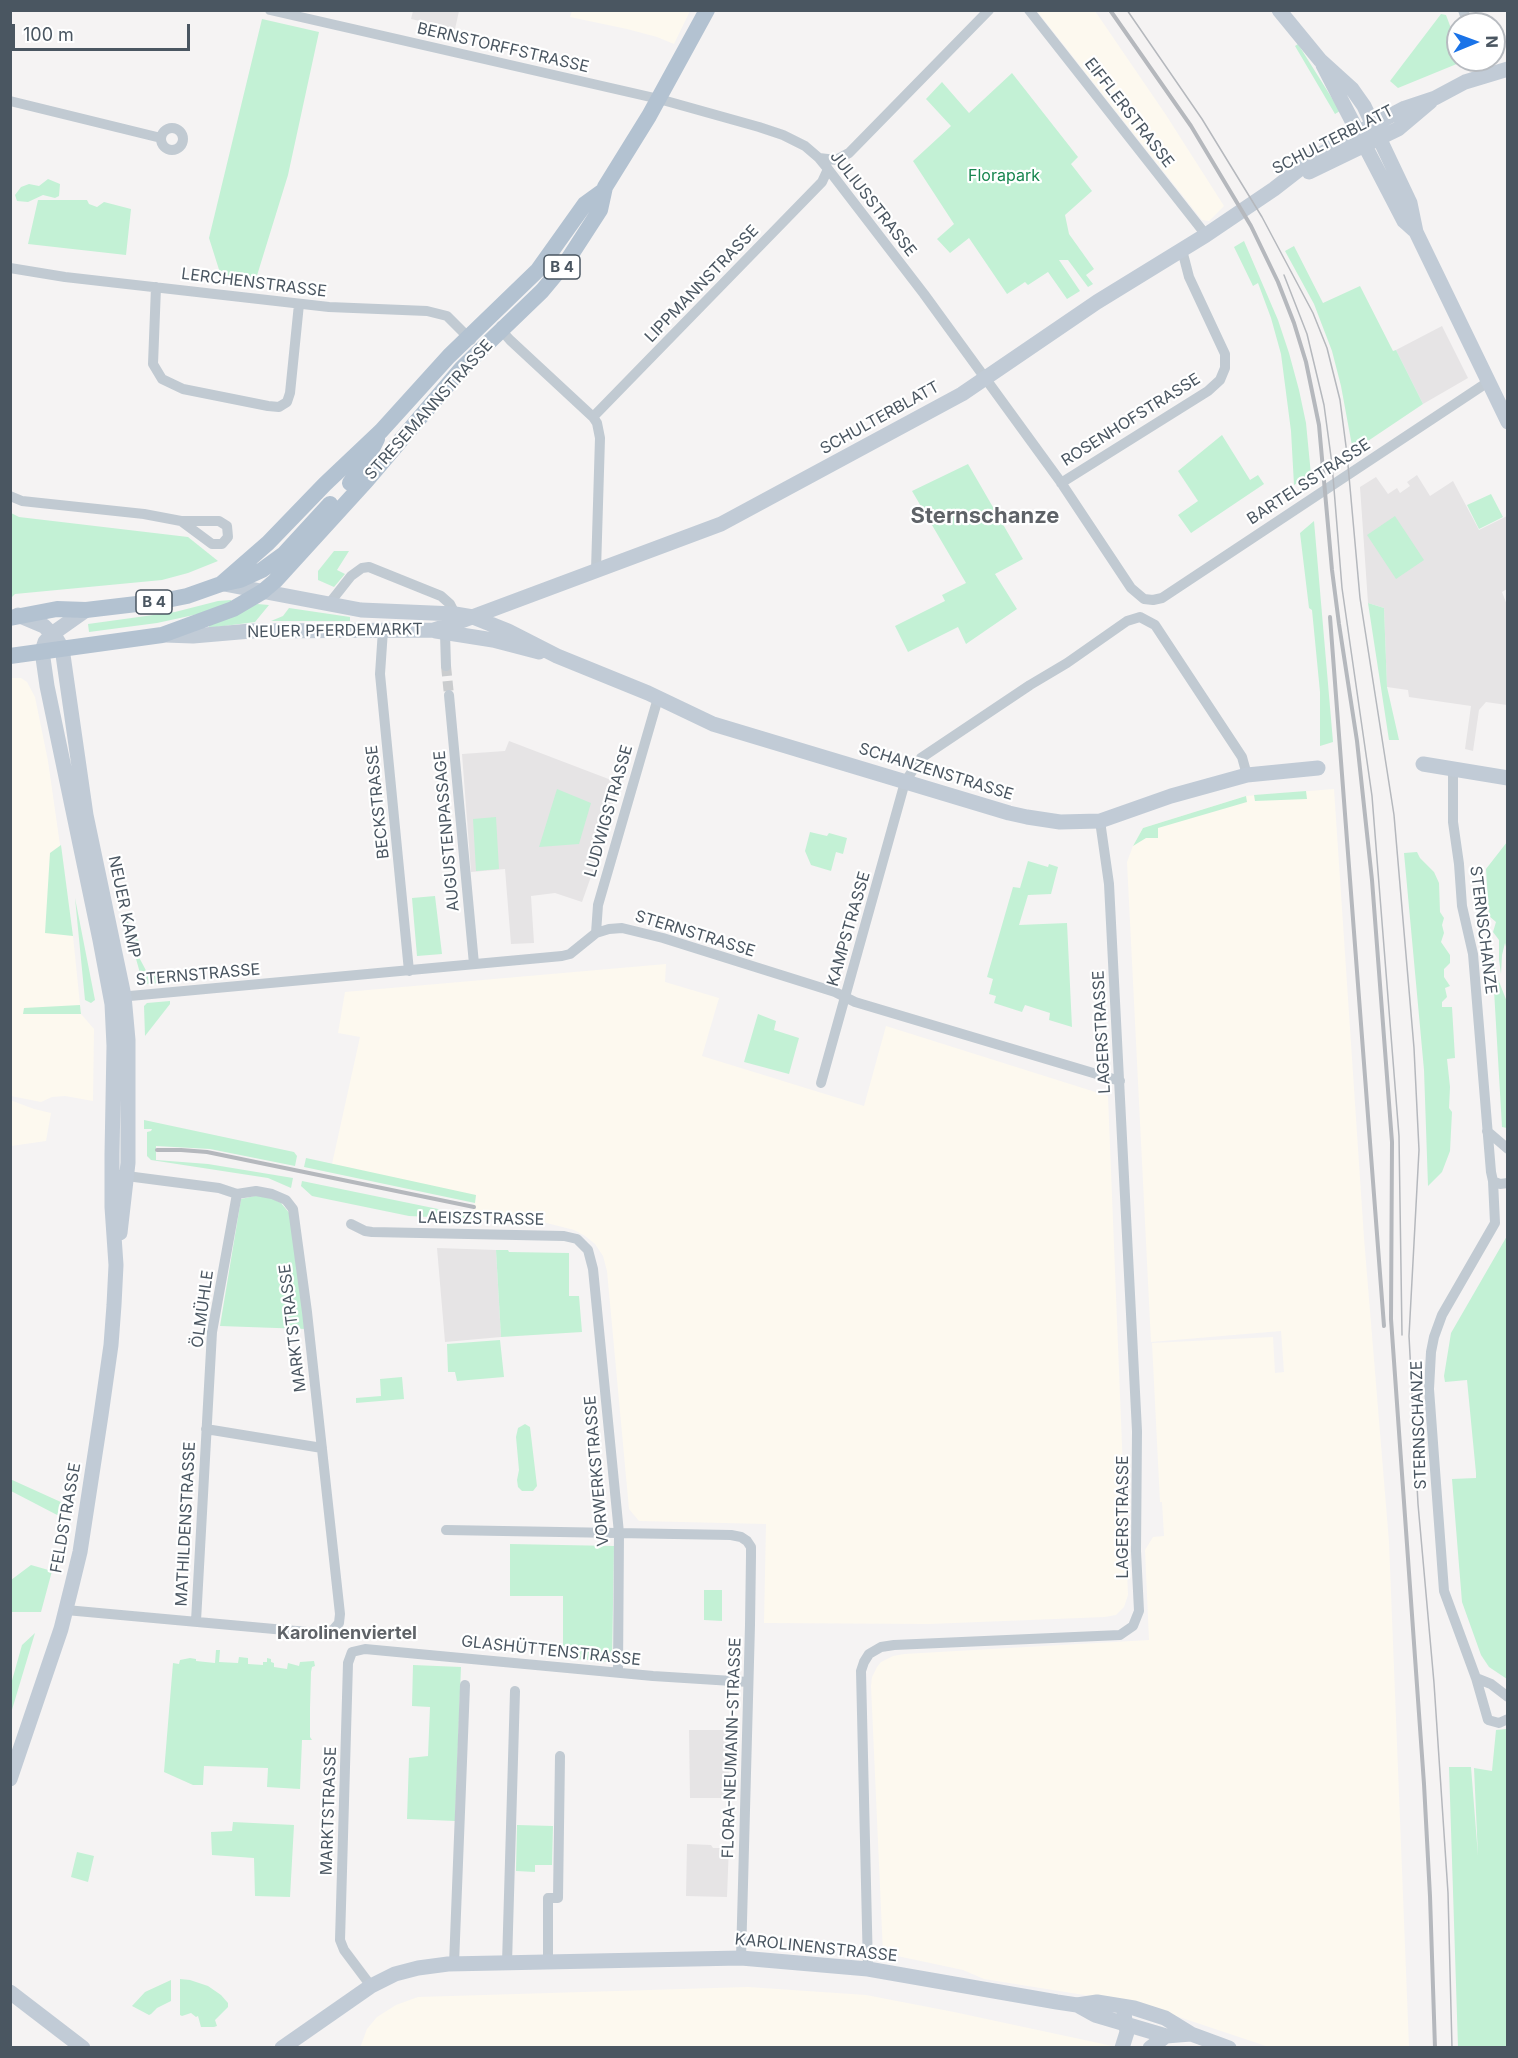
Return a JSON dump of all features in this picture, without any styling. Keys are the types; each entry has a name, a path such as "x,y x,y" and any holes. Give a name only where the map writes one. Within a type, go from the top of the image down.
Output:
{"main road":[{"name":"STRESEMANNSTRASSE","path":"262,592 288,568 435,399 548,284 567,261 600,210 603,191 659,99 707,10"},
{"path":"1279,10 1320,60 1352,89 1378,131 1410,202 1416,232 1508,422"},
{"path":"1320,60 1404,221 1416,232"},
{"name":"SCHULTERBLATT","path":"473,616 721,524 918,418 962,394 1097,302 1206,235 1274,189 1378,131 1405,108 1435,98 1465,82 1478,72"},
{"name":"STRESEMANNSTRASSE","path":"221,584 262,549 381,431 449,356 538,270 585,204 603,191"},
{"name":"NEUER PFERDEMARKT","path":"221,584 371,611 473,616"},
{"name":"B 4","path":"14,616 57,609 86,610 187,596 221,584"},
{"name":"NEUER PFERDEMARKT","path":"162,635 216,616 262,592"},
{"path":"42,651 45,642 52,634 86,610"},
{"path":"14,616 40,623 62,648"},
{"name":"NEUER PFERDEMARKT","path":"10,656 162,635 193,636 251,631 439,631 473,616"},
{"name":"SCHANZENSTRASSE","path":"473,616 528,640 557,656 714,724 1027,817 1060,822 1100,821 1171,796 1247,775 1318,768"},
{"name":"SCHANZENSTRASSE","path":"439,631 492,640 557,656"},
{"name":"NEUER KAMP","path":"62,648 86,815 117,997 112,1174"},
{"name":"NEUER KAMP","path":"42,651 47,686 128,1040 128,1176"},
{"path":"1423,764 1508,778"},
{"name":"FELDSTRASSE","path":"112,1174 116,1265"},
{"name":"FELDSTRASSE","path":"11,1773 43,1685 66,1611 80,1552 111,1345 116,1265 128,1176"},
{"name":"KAROLINENSTRASSE","path":"282,2048 371,1986 411,1969 454,1964 741,1958 868,1969 1077,2005 1097,2002 1121,2006 1148,2012 1177,2024 1191,2034 1229,2048"},
{"path":"10,1992 83,2048"},
{"name":"KAROLINENSTRASSE","path":"1077,2005 1095,2015 1166,2036"},
{"path":"1121,2006 1127,2023 1122,2048"},
{"path":"1150,2048 1166,2036 1191,2034"}],"street":[{"name":"BERNSTORFFSTRASSE","path":"270,10 659,99"},
{"path":"819,158 836,160 849,153 989,10"},
{"name":"EIFFLERSTRASSE","path":"1029,10 1206,235"},
{"name":"JULIUSSTRASSE","path":"659,99 783,135 805,146 819,158 985,377 1061,483 1131,588 1144,599"},
{"path":"10,101 161,138"},
{"name":"LIPPMANNSTRASSE","path":"593,417 822,182 828,169"},
{"name":"ROSENHOFSTRASSE","path":"1061,483 1208,391 1220,380 1225,368 1225,354 1190,277 1182,250"},
{"name":"LERCHENSTRASSE","path":"10,268 65,277 299,304 427,311 447,316 481,350"},
{"path":"156,287 153,364 162,380 183,389 268,406 279,407 287,402 291,393 299,304"},
{"path":"499,307 501,330 593,417 599,431 596,570"},
{"name":"BARTELSSTRASSE","path":"1144,599 1162,598 1488,382"},
{"path":"10,496 22,501 144,514 181,521"},
{"path":"328,604 351,576 362,568 369,567 441,596 450,604 455,614"},
{"path":"905,782 921,758 940,744 1067,663 1127,621 1140,617 1155,625 1242,757 1247,775"},
{"name":"BECKSTRASSE","path":"383,630 380,674 409,971"},
{"path":"439,631 446,666"},
{"name":"AUGUSTENPASSAGE","path":"449,695 474,964"},
{"name":"LUDWIGSTRASSE","path":"596,933 598,905 658,698"},
{"name":"STERNSCHANZE","path":"1453,770 1453,822 1462,912 1473,954 1487,1131 1494,1181 1495,1223 1442,1315 1434,1337 1429,1363 1429,1389 1444,1591 1476,1678 1488,1720 1499,1723 1508,1719"},
{"name":"KAMPSTRASSE","path":"821,1083 905,782"},
{"name":"LAGERSTRASSE","path":"868,1969 861,1671 869,1654 881,1647 894,1645 1120,1635 1133,1626 1139,1611 1136,1551 1138,1441 1109,884 1100,821"},
{"name":"STERNSTRASSE","path":"117,997 566,955 596,933 615,928 632,930 836,992 866,1006 1120,1081"},
{"path":"1487,1131 1508,1149"},
{"name":"MARKTSTRASSE","path":"112,1174 219,1188 237,1194 253,1191 272,1194 286,1200 293,1209 307,1312 340,1614 339,1623 333,1630 318,1633 196,1622"},
{"path":"1494,1181 1500,1184 1508,1183"},
{"name":"ÖLMÜHLE","path":"206,1429 212,1332 237,1194"},
{"name":"LAEISZSTRASSE","path":"351,1224 372,1232 571,1237 581,1242 588,1250 593,1269"},
{"name":"VORWERKSTRASSE","path":"593,1269 619,1533 618,1672"},
{"path":"206,1429 322,1448"},
{"name":"MATHILDENSTRASSE","path":"196,1622 206,1429"},
{"path":"446,1530 619,1533"},
{"name":"FLORA-NEUMANN-STRASSE","path":"619,1533 731,1535 741,1537 751,1547 741,1958"},
{"path":"66,1611 196,1622"},
{"name":"GLASHÜTTENSTRASSE","path":"352,1652 365,1649 653,1676 748,1682"},
{"name":"MARKTSTRASSE","path":"352,1652 348,1663 340,1936 342,1947 371,1986"},
{"path":"1476,1678 1491,1684 1508,1696"},
{"path":"454,1964 465,1685"},
{"path":"507,1963 515,1691"},
{"path":"548,1962 548,1898 558,1898 560,1756"}],"shaded area":[{"path":"413,10 459,11 455,29 411,19"},
{"path":"572,10 690,11 674,44 627,29 570,17"},
{"path":"1037,11 1095,11 1166,115 1224,206 1209,221 1202,220"},
{"path":"1442,326 1468,378 1423,404 1396,350"},
{"path":"1417,475 1430,496 1453,481 1479,530 1507,516 1507,589 1502,592 1507,605 1507,705 1486,702 1479,710 1473,751 1465,749 1471,706 1409,697 1408,690 1387,687 1384,608 1368,603 1360,487 1376,477 1388,494 1397,488 1400,493 1410,486 1407,482"},
{"path":"10,678 21,678 27,682 35,697 48,761 73,936 81,1014 94,1029 93,1101 65,1096 52,1097 41,1102 11,1096"},
{"path":"509,741 619,783 582,902 555,893 531,896 534,943 511,944 505,869 471,872 462,754 505,751"},
{"path":"1334,789 1364,1238 1389,1542 1409,2047 1269,2047 1128,2002 984,1979 963,1970 883,1953 871,1686 877,1667 881,1662 893,1656 904,1654 1149,1640 1145,1550 1153,1537 1164,1536 1162,1502 1160,1502 1152,1343 1273,1337 1275,1373 1284,1372 1281,1331 1151,1342 1127,862 1133,846 1143,828 1246,796"},
{"path":"666,964 665,982 719,998 702,1056 864,1106 886,1026 1108,1096 1128,1595 1124,1607 1116,1615 929,1624 764,1623 766,1524 639,1521 629,1509 607,1271 603,1256 595,1244 574,1230 539,1221 472,1219 476,1196 332,1164 360,1037 338,1033 345,992"},
{"path":"10,1100 51,1113 46,1141 11,1146"},
{"path":"437,1248 496,1250 501,1337 445,1342"},
{"path":"689,1730 730,1730 729,1798 690,1798"},
{"path":"687,1844 711,1845 713,1848 729,1845 727,1897 686,1896"},
{"path":"748,1987 866,1995 1117,2047 360,2048 367,2029 377,2017 396,2005 418,1997"}],"green space":[{"path":"1441,14 1446,15 1446,68 1398,88 1390,81"},
{"path":"262,19 319,32 288,175 255,282 221,276 209,238"},
{"path":"1298,44 1340,111 1335,114 1295,46"},
{"name":"Florapark","path":"1012,73 1078,157 1071,164 1092,191 1065,215 1069,234 1094,269 1086,275 1093,284 1088,287 1068,260 1059,260 1080,291 1067,299 1048,272 1028,285 1025,282 1007,294 969,238 950,253 937,239 954,224 913,161 951,126 926,99 942,82 969,113"},
{"path":"48,179 60,184 59,196 55,198 43,195 28,202 17,201 15,195 21,187 29,184 39,186"},
{"path":"38,200 87,200 89,204 97,207 104,202 131,209 126,255 28,244"},
{"path":"1244,241 1278,320 1289,353 1306,423 1311,475 1294,485 1291,431 1281,354 1258,283 1253,286 1234,247"},
{"path":"1294,246 1323,303 1360,286 1423,404 1353,451 1332,351 1314,304 1285,251"},
{"path":"1222,435 1250,480 1258,475 1264,484 1191,533 1178,515 1198,501 1178,471"},
{"path":"968,464 1023,559 995,574 1017,609 966,644 958,627 908,652 895,626 945,601 942,595 966,583 912,491"},
{"path":"1491,494 1503,517 1479,529 1467,505"},
{"path":"11,513 19,517 188,537 218,561 162,580 15,594 11,598"},
{"path":"1395,516 1424,560 1396,579 1367,535"},
{"path":"1314,521 1333,742 1320,746 1320,692 1312,610 1309,608 1300,533"},
{"path":"334,551 349,551 337,570 345,574 334,587 318,580 318,571"},
{"path":"231,600 231,602 203,613 157,623 89,632 88,624 175,612"},
{"path":"1368,603 1384,608 1387,687 1399,740 1389,740"},
{"path":"257,604 269,605 255,622 209,628 209,625"},
{"path":"289,608 350,617 350,621 271,621 283,616"},
{"path":"557,789 591,803 579,844 539,847"},
{"path":"1306,791 1307,799 1255,801 1254,795"},
{"path":"1246,796 1247,802 1158,828 1158,838 1146,838 1133,846 1143,828"},
{"path":"496,817 499,869 476,871 473,819"},
{"path":"810,832 827,836 829,833 847,838 843,854 836,852 831,871 811,865 805,851"},
{"path":"1507,842 1508,955 1505,943 1501,974 1499,940 1493,932 1496,922 1489,916 1486,869"},
{"path":"61,845 73,936 45,933 50,853"},
{"path":"1417,852 1434,872 1439,883 1440,912 1444,918 1442,925 1444,933 1441,942 1450,955 1450,963 1444,969 1444,977 1450,986 1445,988 1447,997 1442,1002 1442,1007 1452,1007 1455,1058 1447,1059 1450,1087 1449,1108 1452,1112 1450,1151 1442,1172 1428,1186 1424,1070 1404,853"},
{"path":"1028,861 1048,867 1049,864 1058,867 1051,894 1028,895 1019,925 1067,923 1072,1027 1049,1020 1050,1013 1025,1005 1022,1012 994,1003 996,996 989,994 993,979 987,977 1013,887 1020,888"},
{"path":"435,896 442,954 417,956 412,898"},
{"path":"75,898 95,1000 91,1003 85,1000"},
{"path":"125,919 139,942 133,946 150,978 156,975 161,983 143,984"},
{"path":"1492,956 1507,1002 1507,1128 1502,1127"},
{"path":"170,1001 145,1036 144,1006 147,1003"},
{"path":"80,1005 81,1014 23,1014 24,1008"},
{"path":"758,1014 776,1021 774,1030 799,1038 789,1074 744,1062"},
{"path":"144,1120 294,1152 297,1156 295,1166 210,1149 156,1146 156,1160 208,1164 293,1178 291,1188 268,1178 151,1160 147,1156 147,1132 152,1129 144,1129"},
{"path":"306,1158 476,1195 475,1203 304,1167"},
{"path":"302,1181 472,1216 472,1219 409,1216 312,1196 301,1186"},
{"path":"259,1195 281,1203 291,1215 305,1329 220,1326 241,1199"},
{"path":"1507,1236 1507,1679 1489,1667 1481,1655 1462,1602 1452,1479 1476,1478 1476,1473 1467,1380 1445,1382 1444,1376 1451,1333"},
{"path":"496,1250 569,1253 569,1296 579,1296 582,1332 501,1337"},
{"path":"500,1340 504,1377 457,1381 455,1372 448,1372 447,1344"},
{"path":"402,1377 404,1399 356,1403 356,1398 381,1396 380,1379"},
{"path":"525,1424 530,1427 537,1486 533,1491 522,1491 518,1487 517,1480 519,1470 516,1437 518,1428"},
{"path":"10,1479 63,1503 61,1517 11,1491"},
{"path":"510,1544 614,1546 612,1662 563,1658 563,1596 510,1596"},
{"path":"31,1565 52,1571 41,1612 11,1612 11,1580"},
{"path":"704,1590 722,1590 722,1621 704,1620"},
{"path":"35,1633 11,1713 11,1684 22,1645"},
{"path":"216,1650 220,1650 219,1662 238,1663 239,1657 248,1658 248,1664 263,1665 263,1662 267,1662 267,1658 271,1659 274,1667 287,1669 288,1663 299,1666 300,1662 314,1661 315,1666 312,1667 311,1672 310,1708 310,1737 312,1740 302,1740 300,1789 267,1787 268,1768 204,1766 203,1785 193,1785 164,1772 173,1663 179,1664 180,1660 190,1658 215,1663"},
{"path":"413,1665 461,1667 455,1821 407,1819 409,1758 428,1756 430,1707 412,1706"},
{"path":"1507,1729 1507,2047 1458,2047 1449,1767 1471,1767 1478,1856 1474,1768 1492,1771 1496,1730"},
{"path":"233,1822 294,1825 290,1897 255,1896 254,1858 212,1855 211,1832 232,1831"},
{"path":"517,1825 553,1826 552,1865 535,1865 535,1872 516,1871"},
{"path":"77,1852 94,1856 88,1882 71,1877"},
{"path":"180,1979 208,1986 228,2003 228,2007 215,2020 217,2026 201,2027 198,2016 191,2013 180,2015"},
{"path":"171,1980 171,2001 149,2015 132,2006 145,1992"}],"tunnel":[{"path":"446,666 449,695"}],"tram line":[{"path":"1127,10 1202,119 1262,217 1313,313 1327,348 1340,400 1360,598 1394,815 1414,1048 1419,1150 1409,1336 1418,1504 1434,1683 1448,1893 1452,2048"},
{"path":"1284,275 1307,334 1324,405 1332,464 1342,588 1372,796 1399,1136 1402,1335"}],"railway":[{"path":"1110,10 1191,126 1251,226 1278,282 1294,323 1306,362 1319,425 1332,570 1357,741 1372,880 1392,1142 1391,1319 1424,1784 1435,2048"},
{"path":"1330,617 1384,1326"},
{"path":"157,1150 207,1152 474,1207"}],"district":[{"name":"Sternschanze","path":"985,516"},
{"name":"Karolinenviertel","path":"347,1634"}]}
